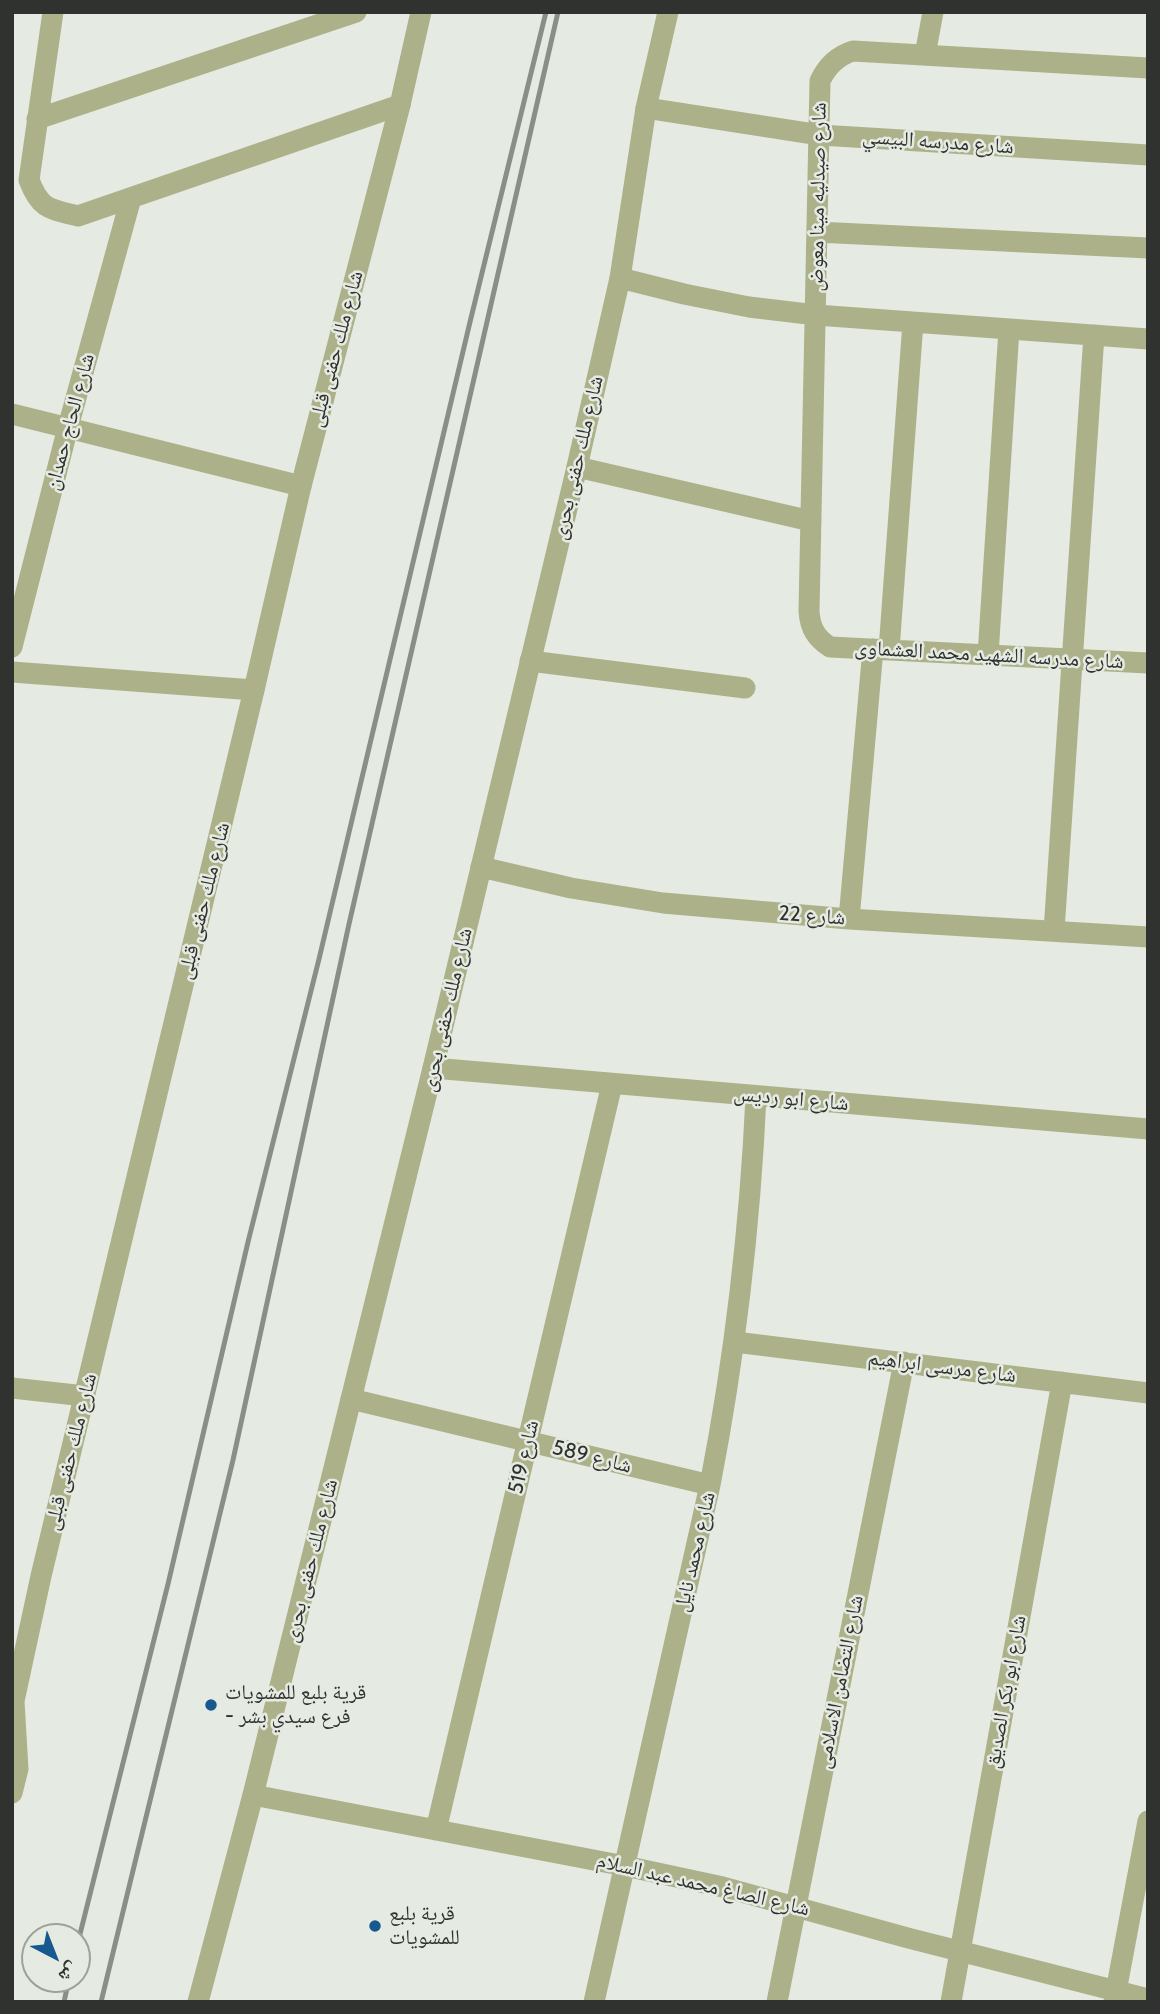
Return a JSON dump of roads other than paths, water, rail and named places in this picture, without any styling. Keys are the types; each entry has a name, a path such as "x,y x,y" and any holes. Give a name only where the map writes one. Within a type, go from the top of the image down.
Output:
{"street":[{"path":"53,12 29,180 36,199 49,209 78,216 400,104"},
{"path":"37,120 356,12"},
{"name":"شارع ملك حفنى قبلى","path":"12,1793 18,1769 14,1701 41,1576 301,486 400,104 421,12"},
{"name":"شارع ملك حفنى بحرى","path":"198,2002 253,1795 433,1068 577,467 620,278 646,108 667,12"},
{"path":"925,55 933,12"},
{"name":"شارع صيدليه مينا معوض","path":"830,647 820,641 810,622 820,81 839,57 853,51 1148,68"},
{"name":"شارع مدرسه البيسي","path":"646,108 820,135 1148,155"},
{"name":"شارع الحاج حمدان","path":"12,647 131,198"},
{"path":"817,232 1148,248"},
{"path":"620,278 749,307 816,315 1148,339"},
{"path":"849,919 881,650 914,322"},
{"path":"988,655 1009,329"},
{"path":"1054,931 1094,335"},
{"path":"12,414 301,486"},
{"path":"577,467 811,521"},
{"name":"شارع مدرسه الشهيد محمد العشماوى","path":"830,647 1148,663"},
{"path":"530,661 745,688"},
{"path":"12,672 254,690"},
{"name":"شارع 22","path":"481,867 571,888 663,903 849,919 1148,937"},
{"name":"شارع ابو رديس","path":"433,1068 1148,1129"},
{"name":"شارع 519","path":"436,1830 612,1084"},
{"name":"شارع محمد نايل","path":"594,2002 710,1485 735,1342 745,1261 756,1096"},
{"name":"شارع مرسى ابراهيم","path":"735,1342 1148,1393"},
{"name":"شارع التضامن الاسلامى","path":"777,2002 904,1362"},
{"name":"شارع ابو بكر الصديق","path":"951,2002 1062,1382"},
{"path":"12,1388 85,1396"},
{"name":"شارع 589","path":"351,1399 710,1485"},
{"name":"شارع الصاغ محمد عبد السلام","path":"253,1795 625,1866 796,1906 960,1950 1115,1996 1148,1999"},
{"path":"1115,1996 1148,1821"}],"railway":[{"path":"83,1923 168,1584 248,1242 319,959 546,12"},
{"path":"101,2002 233,1460 349,924 558,12"},
{"path":"64,2002 66,1993"}],"place":[{"name":"قرية بلبع للمشويات - فرع سيدي بشر","path":"211,1705"},
{"name":"قرية بلبع للمشويات","path":"375,1926"}]}
